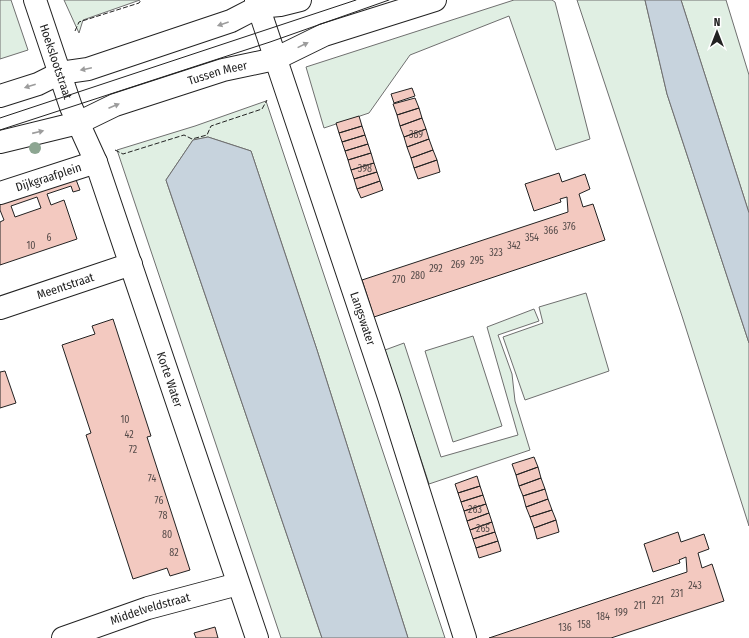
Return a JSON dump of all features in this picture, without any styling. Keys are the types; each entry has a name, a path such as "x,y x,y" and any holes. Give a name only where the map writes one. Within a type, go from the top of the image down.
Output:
{"street":[{"name":"Hoekslootstraat","path":"35,0 78,123"},
{"path":"0,96 38,84 60,73 88,69 231,21 257,4 280,5 300,0"},
{"name":"Tussen Meer","path":"0,142 78,123 115,105 223,70 275,59 324,35 435,0"},
{"name":"Langswater","path":"257,4 387,390 465,638"},
{"name":"Korte Water","path":"78,123 96,162 257,638"},
{"name":"Dijkgraafplein","path":"0,193 96,162"},
{"name":"Meentstraat","path":"0,308 131,264"},
{"name":"Middelveldstraat","path":"63,638 148,608 238,584"}],"green space":[{"path":"0,0 11,0 28,50 0,59"},
{"path":"64,0 140,0 83,20 79,33"},
{"path":"514,0 552,0 555,2 590,139 556,150 509,16 410,55 369,113 324,128 306,67"},
{"path":"577,0 645,0 667,94 749,343 749,526 682,316"},
{"path":"681,0 726,0 749,75 749,213"},
{"path":"266,101 445,638 408,638 317,350 251,151 208,137 193,140 166,180 322,638 281,638 117,150 195,126"},
{"path":"586,293 609,371 525,400 503,337 543,323 539,307"},
{"path":"534,309 539,321 498,335 512,374 515,401 530,450 429,484 385,350 404,343 441,457 518,435 487,327"},
{"path":"473,336 502,426 453,442 425,351"}],"shaded area":[{"path":"645,0 681,0 749,213 749,343 667,94"},
{"path":"208,137 251,151 317,350 408,638 322,638 166,180 193,140"}],"building":[{"path":"412,88 415,96 394,103 391,94"},
{"path":"415,98 419,108 397,115 393,104"},
{"path":"419,108 422,118 400,126 397,115"},
{"path":"359,116 362,126 339,133 336,123"},
{"path":"422,118 426,129 404,137 400,126"},
{"path":"362,126 365,135 342,142 339,133"},
{"path":"426,129 429,139 407,147 404,137"},
{"path":"365,135 368,144 345,151 342,142"},
{"path":"429,139 433,150 411,158 407,147"},
{"path":"368,144 371,153 348,160 345,151"},
{"path":"433,150 437,160 414,168 411,158"},
{"path":"371,153 374,163 351,170 348,160"},
{"path":"437,160 440,172 418,179 414,168"},
{"path":"374,163 377,172 354,179 351,170"},
{"path":"377,172 380,181 357,189 354,179"},
{"path":"559,173 562,182 585,174 590,189 579,194 583,207 593,204 605,240 374,317 362,280 568,212 567,197 560,199 561,202 534,211 525,184"},
{"path":"75,177 80,190 73,192 71,186 47,194 51,205 64,200 77,239 0,265 0,222 4,220 0,210 0,202","holes":["37,197 41,208 15,217 11,206"]},
{"path":"380,181 383,190 361,198 357,189"},
{"path":"113,319 151,436 147,437 190,570 170,576 167,568 133,579 86,435 91,433 62,345 95,334 92,326"},
{"path":"5,371 16,403 0,408 0,372"},
{"path":"534,457 538,467 516,475 512,464"},
{"path":"538,467 541,478 519,486 516,475"},
{"path":"477,476 480,486 458,493 455,484"},
{"path":"541,478 545,489 523,496 519,486"},
{"path":"480,486 483,495 461,502 458,493"},
{"path":"545,489 548,499 526,507 523,496"},
{"path":"483,495 486,504 464,511 461,502"},
{"path":"548,499 552,510 530,517 526,507"},
{"path":"486,504 489,513 467,521 464,511"},
{"path":"552,510 556,520 534,528 530,517"},
{"path":"489,513 492,522 470,530 467,521"},
{"path":"556,520 559,532 537,539 534,528"},
{"path":"492,522 495,532 473,539 470,530"},
{"path":"495,532 498,541 476,548 473,539"},
{"path":"678,532 681,542 704,534 709,549 698,553 702,568 712,564 724,601 611,638 489,638 687,572 686,557 679,560 680,563 653,572 644,544"},
{"path":"498,541 501,551 479,558 476,548"},
{"path":"215,627 218,638 196,638 194,633"}],"tram line":[{"path":"0,118 356,0"},
{"path":"0,130 270,42 389,0"}],"fence":[{"path":"75,31 79,22 139,3 141,0"},
{"path":"115,150 123,154 184,135 192,139 207,135 211,126 262,109 267,100"}]}
